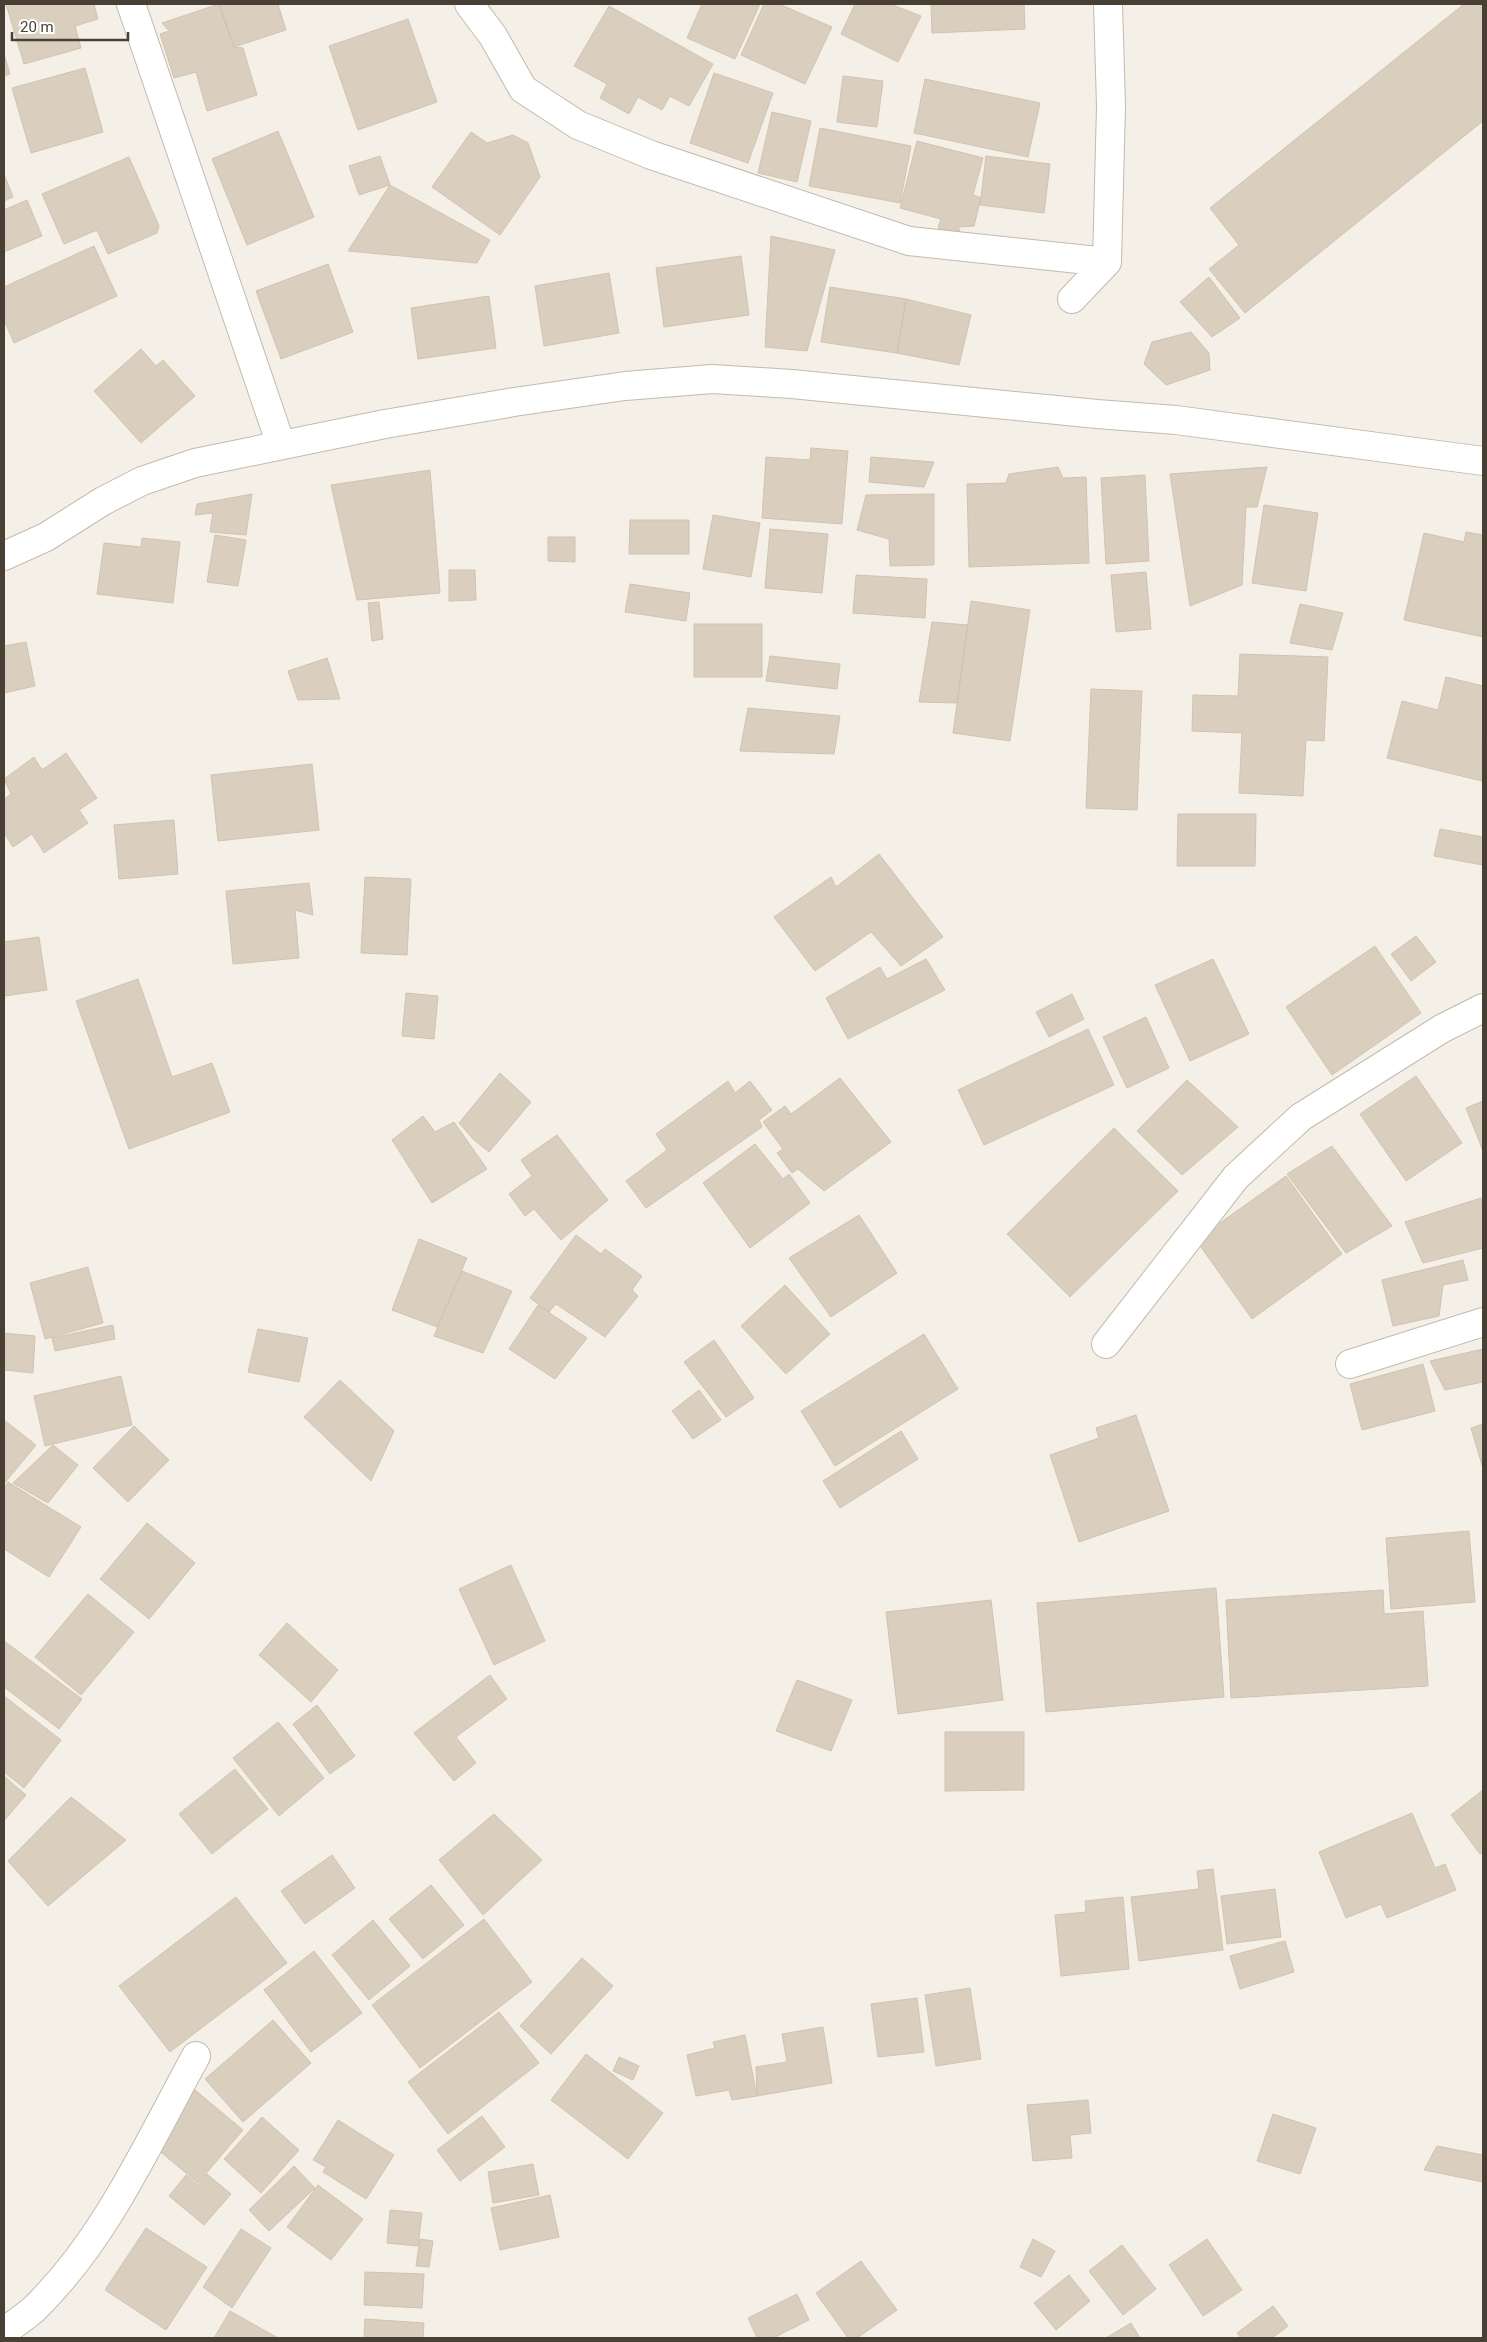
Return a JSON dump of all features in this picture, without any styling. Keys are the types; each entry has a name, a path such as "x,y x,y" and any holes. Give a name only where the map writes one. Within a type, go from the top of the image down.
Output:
{"street":[{"path":"131,4 281,445"},
{"path":"469,4 493,36 523,90 578,125 652,155 908,242 1107,262"},
{"path":"1072,300 1107,262 1111,106 1108,4"},
{"path":"4,556 46,538 102,501 142,481 195,463 281,445 514,402 625,386 712,380 792,384 1176,420 1483,460"},
{"path":"1106,1344 1236,1177 1301,1117 1443,1028 1483,1008"},
{"path":"1350,1364 1483,1322"},
{"path":"4,2332 33,2309 76,2262 125,2186 196,2056"}],"building":[{"path":"6,4 94,4 98,19 75,26 81,48 24,64"},
{"path":"219,4 278,4 286,30 234,47"},
{"path":"219,4 234,47 243,48 257,95 207,111 196,72 174,78 160,34 169,31 162,23"},
{"path":"702,4 760,4 735,59 687,38"},
{"path":"764,4 779,4 832,27 805,84 741,55"},
{"path":"855,4 890,4 921,16 898,62 841,34"},
{"path":"931,4 1024,4 1025,29 932,33"},
{"path":"1464,4 1483,4 1483,121 1245,313 1209,269 1239,245 1210,208"},
{"path":"609,6 713,64 689,106 670,96 662,110 638,97 629,114 600,98 607,84 574,66"},
{"path":"408,19 437,102 358,130 329,46"},
{"path":"4,54 10,74 4,76"},
{"path":"85,68 103,132 31,153 12,88"},
{"path":"714,73 773,93 748,163 690,143"},
{"path":"843,76 883,81 877,127 837,122"},
{"path":"925,79 1040,103 1028,157 914,133"},
{"path":"772,112 811,121 797,182 758,173"},
{"path":"820,128 911,146 900,203 809,186"},
{"path":"278,131 314,217 247,245 212,159"},
{"path":"471,132 487,143 513,135 528,143 540,177 500,235 432,187"},
{"path":"917,141 983,158 973,195 981,198 974,226 958,227 961,234 938,228 941,219 900,208"},
{"path":"380,156 390,185 359,195 349,166"},
{"path":"986,156 1050,164 1044,213 980,205"},
{"path":"129,157 159,226 157,233 108,254 97,230 64,244 42,194"},
{"path":"4,174 13,197 4,201"},
{"path":"390,185 490,240 477,263 348,251"},
{"path":"27,200 42,236 4,252 4,210"},
{"path":"771,236 835,250 807,351 765,347"},
{"path":"94,246 117,296 14,343 4,320 4,287"},
{"path":"741,256 749,315 664,327 656,268"},
{"path":"328,264 353,332 281,359 256,291"},
{"path":"609,273 619,333 544,346 535,286"},
{"path":"1209,277 1240,318 1212,337 1180,302"},
{"path":"830,287 906,299 897,353 821,342"},
{"path":"489,296 496,348 418,359 411,308"},
{"path":"906,299 971,315 959,365 897,353"},
{"path":"1191,332 1209,353 1210,370 1166,385 1144,364 1152,342"},
{"path":"141,349 156,366 163,360 195,396 141,443 94,391"},
{"path":"811,448 848,451 842,524 762,518 766,457 810,460"},
{"path":"871,457 934,462 924,487 869,482"},
{"path":"1058,467 1063,478 1086,477 1089,563 969,567 967,484 1006,483 1009,474"},
{"path":"1267,467 1257,507 1246,507 1242,585 1190,606 1170,474"},
{"path":"430,470 440,593 357,600 331,485"},
{"path":"1145,475 1149,561 1106,564 1101,478"},
{"path":"252,494 246,535 210,532 213,513 195,515 197,504"},
{"path":"934,494 934,565 890,566 889,539 857,530 866,495"},
{"path":"1264,505 1318,513 1306,591 1252,583"},
{"path":"713,515 760,523 751,577 703,569"},
{"path":"630,520 689,520 689,554 629,554"},
{"path":"770,529 828,534 822,593 765,588"},
{"path":"1466,532 1483,535 1483,637 1404,620 1424,533 1464,542"},
{"path":"215,535 246,540 238,586 207,582"},
{"path":"548,537 575,537 575,562 548,561"},
{"path":"142,538 180,542 173,603 97,594 104,543 141,547"},
{"path":"449,570 475,570 476,600 449,601"},
{"path":"1146,572 1151,629 1116,632 1111,575"},
{"path":"856,575 927,579 925,618 853,613"},
{"path":"630,584 690,593 686,621 625,612"},
{"path":"971,601 1030,610 1010,741 953,733"},
{"path":"379,602 383,639 372,641 368,603"},
{"path":"1300,604 1343,613 1332,650 1290,643"},
{"path":"932,622 968,625 957,703 919,702"},
{"path":"694,624 762,624 762,677 694,677"},
{"path":"26,642 35,686 4,693 4,646"},
{"path":"1240,654 1328,657 1324,741 1306,740 1303,796 1239,793 1242,733 1192,731 1193,695 1238,696"},
{"path":"770,656 840,664 837,689 766,681"},
{"path":"327,658 340,699 298,700 288,671"},
{"path":"1446,677 1483,686 1482,781 1387,758 1402,701 1438,710"},
{"path":"1091,689 1142,691 1137,810 1086,808"},
{"path":"748,708 840,716 834,754 740,751"},
{"path":"66,753 97,798 79,810 88,823 44,853 32,834 13,847 4,833 4,799 11,794 4,779 34,757 42,770"},
{"path":"312,764 319,830 218,841 211,775"},
{"path":"1178,814 1256,814 1255,866 1177,866"},
{"path":"174,820 178,874 119,879 114,825"},
{"path":"1440,829 1483,837 1483,865 1434,856"},
{"path":"879,854 943,937 901,966 871,932 815,971 774,917 831,877 836,887"},
{"path":"365,877 411,879 407,955 361,953"},
{"path":"309,883 313,915 295,910 299,958 233,964 226,891"},
{"path":"1416,936 1436,962 1411,981 1391,954"},
{"path":"39,937 47,990 4,996 4,942"},
{"path":"1375,946 1421,1013 1332,1075 1286,1007"},
{"path":"926,959 945,990 848,1039 826,998 880,967 887,979"},
{"path":"1213,959 1249,1034 1190,1061 1155,985"},
{"path":"138,979 172,1077 212,1063 230,1112 129,1149 76,1001"},
{"path":"406,993 438,996 434,1039 402,1036"},
{"path":"1072,994 1084,1019 1049,1037 1036,1012"},
{"path":"1146,1017 1169,1068 1127,1088 1103,1037"},
{"path":"1088,1029 1114,1085 984,1145 958,1090"},
{"path":"500,1073 531,1102 489,1152 474,1140 459,1123"},
{"path":"1416,1076 1462,1143 1406,1181 1360,1114"},
{"path":"840,1078 891,1142 824,1191 798,1169 792,1173 777,1153 783,1149 763,1122 785,1106 791,1114"},
{"path":"1187,1080 1238,1127 1182,1175 1137,1131"},
{"path":"728,1081 735,1093 750,1081 772,1110 759,1120 762,1127 646,1208 626,1181 667,1150 656,1134"},
{"path":"1483,1101 1483,1151 1466,1108"},
{"path":"423,1116 435,1132 454,1122 487,1169 432,1203 392,1140"},
{"path":"1114,1128 1178,1191 1070,1297 1007,1234"},
{"path":"557,1135 608,1200 561,1240 534,1209 525,1216 509,1194 532,1176 521,1160"},
{"path":"755,1144 783,1179 789,1174 810,1203 750,1248 703,1183"},
{"path":"1332,1146 1392,1226 1346,1253 1287,1174"},
{"path":"1286,1176 1342,1254 1252,1319 1196,1240"},
{"path":"1481,1198 1483,1208 1483,1248 1423,1263 1405,1222"},
{"path":"859,1215 897,1273 831,1317 789,1258"},
{"path":"576,1235 601,1254 605,1249 642,1276 632,1290 638,1296 605,1337 556,1304 549,1312 530,1298"},
{"path":"419,1239 467,1258 437,1327 392,1310"},
{"path":"1463,1260 1468,1280 1443,1285 1439,1316 1393,1326 1382,1280"},
{"path":"88,1267 103,1323 45,1339 30,1283"},
{"path":"462,1271 512,1291 483,1353 434,1336"},
{"path":"785,1285 830,1334 786,1374 741,1326"},
{"path":"538,1305 587,1338 555,1379 509,1349"},
{"path":"113,1325 115,1339 55,1351 52,1338"},
{"path":"258,1329 308,1338 299,1382 248,1372"},
{"path":"4,1333 35,1336 33,1373 4,1370"},
{"path":"924,1334 958,1389 835,1466 801,1411"},
{"path":"714,1340 754,1398 726,1417 684,1362"},
{"path":"1483,1349 1483,1382 1445,1390 1430,1361"},
{"path":"1423,1364 1435,1411 1362,1430 1350,1384"},
{"path":"121,1376 132,1425 45,1446 34,1396"},
{"path":"340,1380 394,1431 371,1481 304,1417"},
{"path":"699,1390 721,1420 693,1439 672,1411"},
{"path":"1136,1415 1169,1511 1079,1542 1050,1455 1099,1438 1096,1428"},
{"path":"4,1420 36,1445 4,1484"},
{"path":"1483,1424 1483,1469 1471,1428"},
{"path":"134,1426 169,1460 128,1502 93,1468"},
{"path":"901,1431 918,1459 840,1508 823,1481"},
{"path":"53,1445 78,1465 48,1503 13,1483"},
{"path":"8,1482 81,1527 49,1577 4,1549 4,1488"},
{"path":"147,1523 195,1563 149,1619 100,1579"},
{"path":"1469,1531 1475,1602 1391,1609 1386,1538"},
{"path":"511,1565 545,1641 494,1665 459,1589"},
{"path":"1216,1588 1224,1697 1046,1712 1037,1603"},
{"path":"1383,1590 1384,1614 1423,1611 1428,1686 1231,1698 1226,1600"},
{"path":"88,1594 134,1632 81,1695 35,1657"},
{"path":"991,1600 1003,1700 898,1714 886,1612"},
{"path":"287,1623 338,1670 311,1702 259,1655"},
{"path":"4,1641 82,1699 59,1729 4,1687"},
{"path":"490,1675 507,1699 456,1737 476,1763 454,1781 414,1733"},
{"path":"797,1680 852,1700 831,1751 776,1731"},
{"path":"4,1696 61,1740 24,1788 4,1772"},
{"path":"317,1705 355,1756 330,1774 293,1724"},
{"path":"278,1722 324,1778 279,1816 233,1758"},
{"path":"945,1732 1024,1732 1024,1790 945,1791"},
{"path":"235,1769 268,1809 212,1854 179,1814"},
{"path":"4,1776 26,1795 4,1821"},
{"path":"1483,1790 1483,1852 1480,1854 1451,1815"},
{"path":"71,1797 126,1840 48,1906 8,1861"},
{"path":"1412,1813 1435,1868 1445,1864 1456,1890 1387,1918 1381,1904 1346,1918 1319,1852"},
{"path":"494,1814 542,1860 483,1915 439,1860"},
{"path":"332,1855 355,1888 305,1924 281,1891"},
{"path":"1213,1869 1223,1950 1139,1961 1131,1897 1199,1889 1197,1871"},
{"path":"431,1885 464,1925 423,1959 389,1919"},
{"path":"1275,1889 1281,1937 1227,1944 1221,1896"},
{"path":"236,1897 287,1963 170,2052 119,1986"},
{"path":"1123,1897 1129,1969 1061,1976 1055,1915 1086,1912 1085,1901"},
{"path":"484,1919 532,1982 420,2068 372,2005"},
{"path":"373,1920 410,1966 369,2000 332,1955"},
{"path":"1285,1941 1294,1972 1240,1989 1230,1956"},
{"path":"314,1951 362,2013 311,2052 264,1990"},
{"path":"582,1958 613,1986 551,2054 520,2026"},
{"path":"970,1988 981,2059 936,2066 925,1995"},
{"path":"917,1998 924,2052 878,2057 871,2004"},
{"path":"499,2012 539,2063 448,2134 408,2082"},
{"path":"273,2020 311,2063 243,2122 205,2079"},
{"path":"823,2027 832,2083 757,2096 756,2067 787,2062 782,2034"},
{"path":"745,2035 757,2096 732,2100 729,2090 696,2096 687,2055 715,2048 713,2042"},
{"path":"586,2054 663,2113 628,2159 551,2100"},
{"path":"619,2057 639,2066 633,2080 613,2071"},
{"path":"195,2090 243,2130 198,2183 150,2143"},
{"path":"1088,2100 1091,2133 1070,2135 1072,2158 1033,2161 1027,2105"},
{"path":"1273,2114 1316,2128 1300,2174 1257,2161"},
{"path":"482,2116 505,2147 460,2181 437,2150"},
{"path":"262,2117 299,2150 261,2193 224,2159"},
{"path":"338,2120 394,2155 366,2199 323,2172 326,2167 313,2160"},
{"path":"1437,2146 1483,2155 1483,2182 1424,2170"},
{"path":"533,2164 539,2195 493,2203 488,2172"},
{"path":"294,2166 315,2188 269,2231 249,2210"},
{"path":"207,2174 231,2194 204,2225 169,2196 186,2175 198,2185"},
{"path":"318,2185 363,2219 331,2260 287,2227"},
{"path":"550,2195 559,2237 500,2250 491,2208"},
{"path":"390,2210 422,2213 418,2246 387,2243"},
{"path":"146,2228 207,2267 166,2330 105,2290"},
{"path":"241,2229 271,2248 232,2308 203,2287"},
{"path":"420,2239 433,2241 429,2267 416,2266"},
{"path":"1033,2239 1055,2251 1041,2277 1020,2267"},
{"path":"1207,2239 1242,2290 1203,2316 1169,2265"},
{"path":"1122,2245 1156,2289 1123,2315 1089,2271"},
{"path":"861,2261 897,2310 857,2338 848,2338 816,2293"},
{"path":"365,2272 424,2274 422,2308 364,2305"},
{"path":"1069,2275 1090,2301 1056,2330 1034,2303"},
{"path":"797,2294 809,2320 773,2338 757,2338 748,2318"},
{"path":"1273,2306 1288,2326 1272,2338 1241,2338 1237,2333"},
{"path":"230,2311 278,2338 214,2338"},
{"path":"365,2319 424,2323 423,2338 364,2338"},
{"path":"1131,2323 1140,2338 1106,2338"}]}
